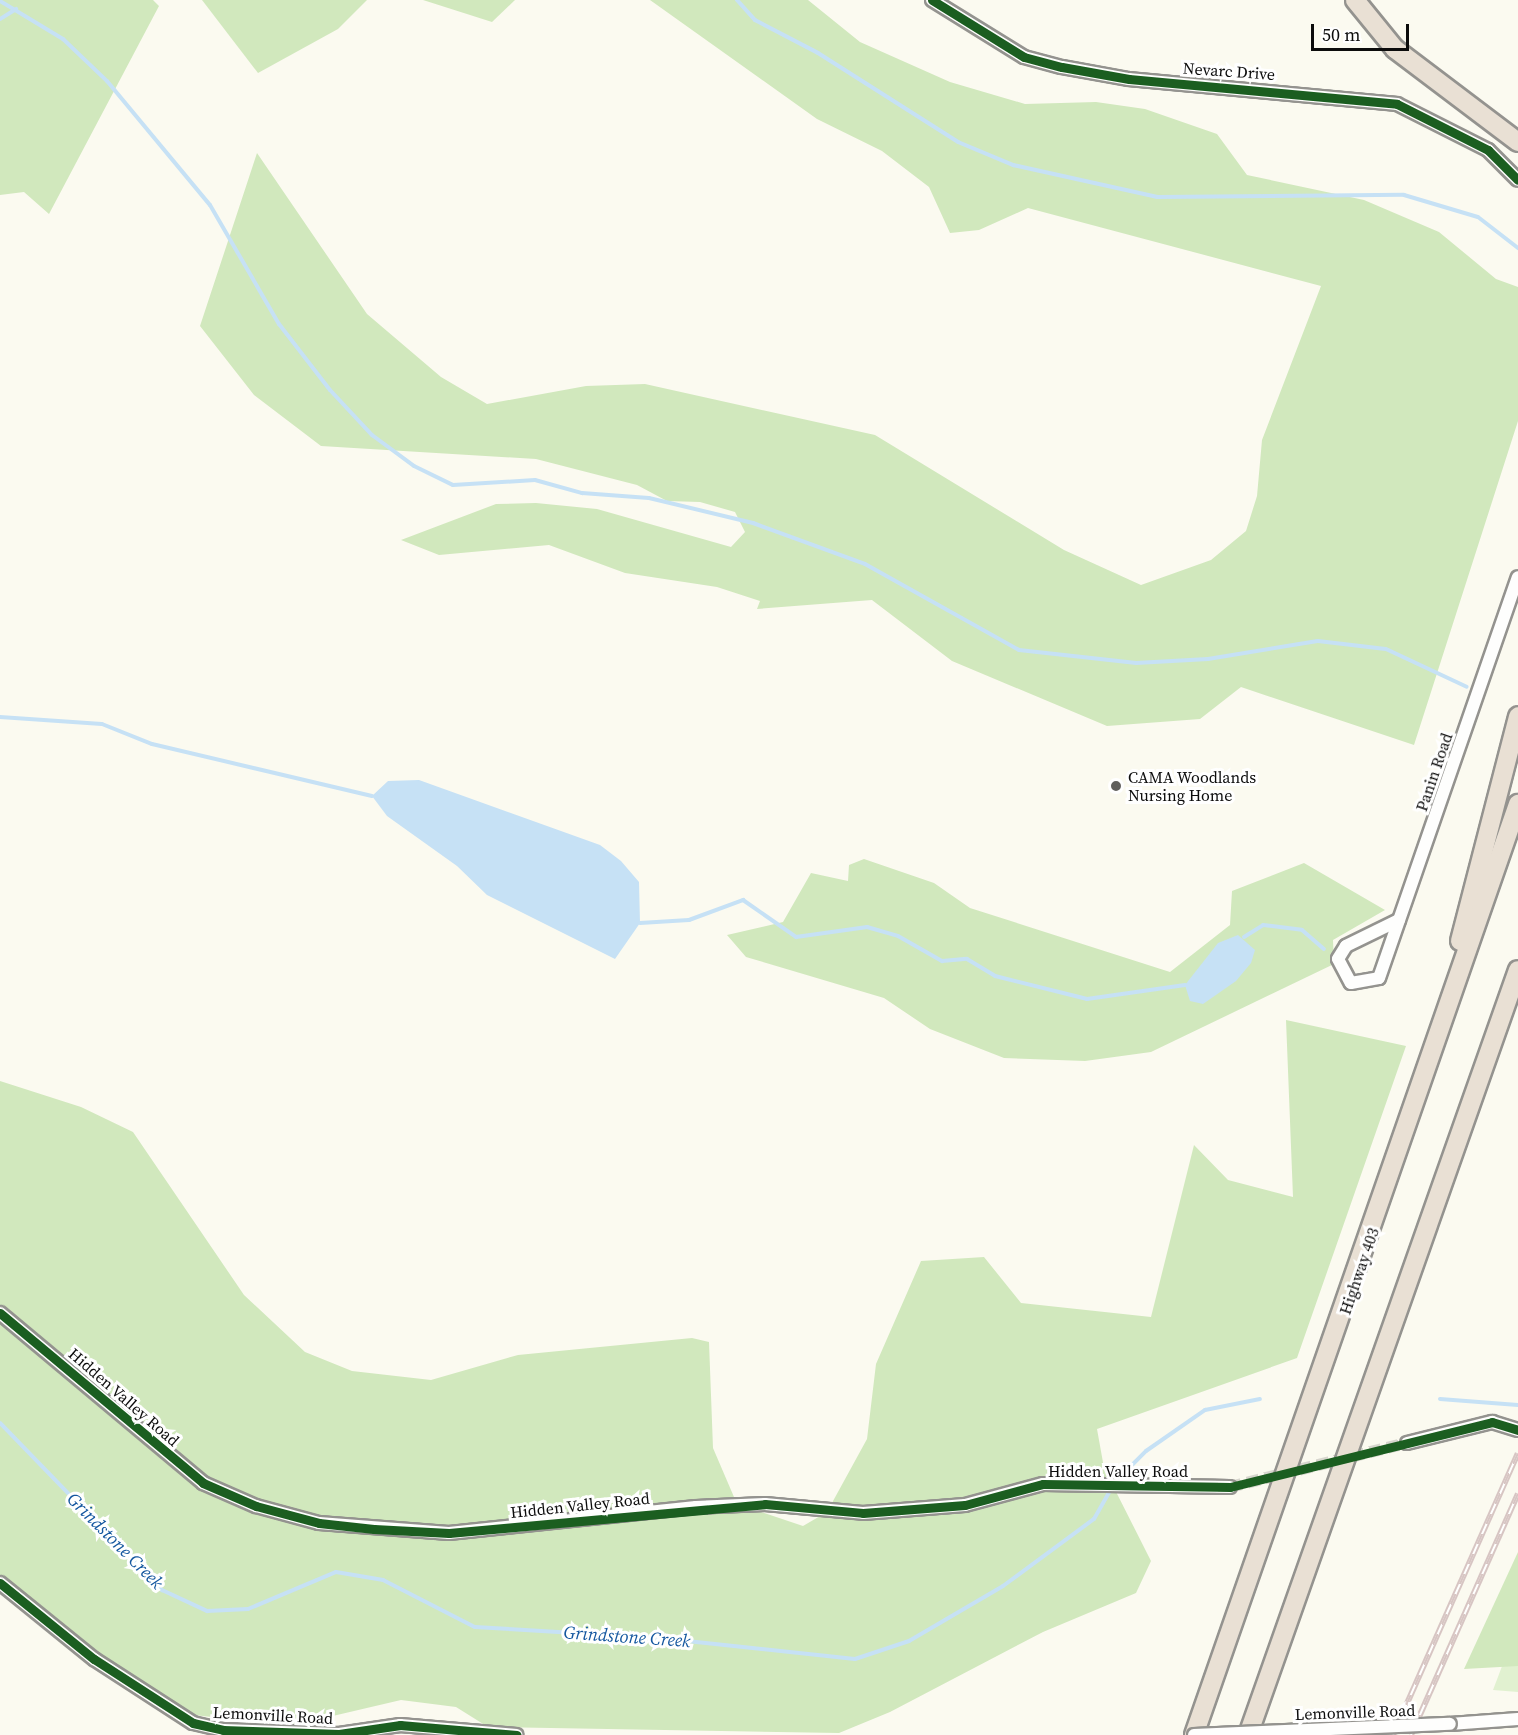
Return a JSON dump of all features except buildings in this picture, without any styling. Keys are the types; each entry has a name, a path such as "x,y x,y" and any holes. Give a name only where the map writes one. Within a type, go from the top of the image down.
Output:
{"highway":[{"path":"1355,0 1403,56 1518,142"},
{"path":"1410,1122 1518,716"},
{"name":"Highway 403","path":"1194,1735 1410,1122 1518,804"},
{"path":"1248,1735 1518,970"}],"street":[{"name":"Nevarc Drive","path":"932,0 1024,57 1062,67 1129,79 1396,104 1488,150 1518,180"},
{"name":"Panin Road","path":"1399,920 1346,946 1338,959 1351,983 1379,978 1518,578"},
{"name":"Hidden Valley Road","path":"0,1313 203,1483 256,1506 319,1523 449,1533 696,1507 765,1504 863,1513 965,1505 1043,1484 1099,1483 1230,1487"},
{"path":"1407,1443 1492,1422 1518,1430"},
{"name":"Lemonville Road","path":"0,1583 94,1659 193,1723 223,1730 339,1734 400,1725 517,1735"},
{"name":"Lemonville Road","path":"1194,1735 1518,1719"}],"green space":[{"path":"0,0 153,0 159,6 49,214 24,192 0,195"},
{"path":"202,0 367,0 338,29 258,73"},
{"path":"423,0 515,0 492,22"},
{"path":"650,0 808,0 860,42 950,82 1025,104 1096,102 1145,109 1217,134 1247,175 1364,200 1439,232 1496,279 1518,287 1518,421 1414,745 1241,687 1200,719 1107,726 952,661 872,600 757,609 760,601 717,587 625,573 549,545 439,555 401,540 496,504 536,503 597,509 731,547 745,532 735,512 700,502 667,501 637,485 536,459 321,446 254,395 200,326 257,153 367,314 441,377 487,404 586,386 645,384 875,435 1064,550 1141,585 1211,560 1246,531 1257,496 1262,440 1321,286 1028,208 979,230 950,233 929,187 882,151 817,119"},
{"path":"864,859 934,883 970,908 1170,972 1230,925 1232,891 1304,863 1385,910 1333,940 1334,964 1151,1052 1085,1061 1004,1058 930,1029 884,998 746,957 727,935 783,922 811,873 848,881 849,865"},
{"path":"1286,1020 1406,1046 1297,1358 1097,1429 1104,1468 1151,1561 1136,1593 1043,1632 890,1712 839,1733 488,1727 456,1707 401,1700 290,1726 185,1714 126,1683 0,1579 0,1081 81,1107 133,1132 244,1295 305,1352 352,1371 431,1380 518,1355 692,1338 709,1342 713,1448 737,1504 803,1526 827,1512 867,1439 876,1364 921,1261 984,1257 1021,1303 1151,1317 1194,1145 1228,1180 1293,1197"},
{"path":"1518,1552 1518,1666 1464,1669"},
{"path":"1518,1624 1518,1692 1493,1690"}],"water":[{"path":"419,780 600,845 621,861 639,882 640,923 615,959 487,895 457,866 387,816 372,796 388,781"},
{"path":"1238,935 1255,950 1251,963 1236,981 1203,1004 1190,1001 1185,985 1218,943"}],"waterway":[{"path":"737,0 755,20 818,53 958,142 1013,165 1157,197 1404,195 1478,217 1518,248"},
{"path":"0,1 63,39 107,81 210,205 279,324 330,390 372,435 414,466 453,485 535,480 582,493 649,498 753,523 865,564 1019,650 1136,663 1208,659 1318,641 1386,649 1467,687"},
{"path":"0,19 16,9"},
{"path":"0,717 102,724 152,744 372,796"},
{"path":"640,923 689,920 743,900 796,937 867,927 898,936 942,961 967,959 995,976 1087,999 1185,985"},
{"path":"1244,937 1263,925 1302,930 1324,949"},
{"name":"Grindstone Creek","path":"0,1423 162,1590 207,1611 248,1609 336,1572 383,1580 475,1627 659,1638 855,1659 909,1641 1003,1586 1094,1519 1115,1482 1146,1451 1205,1410 1260,1399"},
{"name":"Grindstone Creek","path":"1440,1399 1518,1405"}],"tunnel":[{"path":"1230,1487 1407,1443"}],"railway":[{"path":"1393,1735 1518,1453"},
{"path":"1411,1735 1518,1494"}],"cycle path":[{"path":"932,0 1024,57 1062,67 1129,79 1397,104 1488,150 1518,180"},
{"path":"0,1313 203,1483 256,1506 319,1523 374,1529 449,1533 765,1504 863,1513 965,1505 1043,1484 1230,1487 1492,1422 1518,1430"},
{"path":"0,1583 94,1659 193,1723 223,1730 339,1734 400,1725 517,1735"}],"place":[{"name":"CAMA Woodlands Nursing Home","path":"1116,786"}]}
